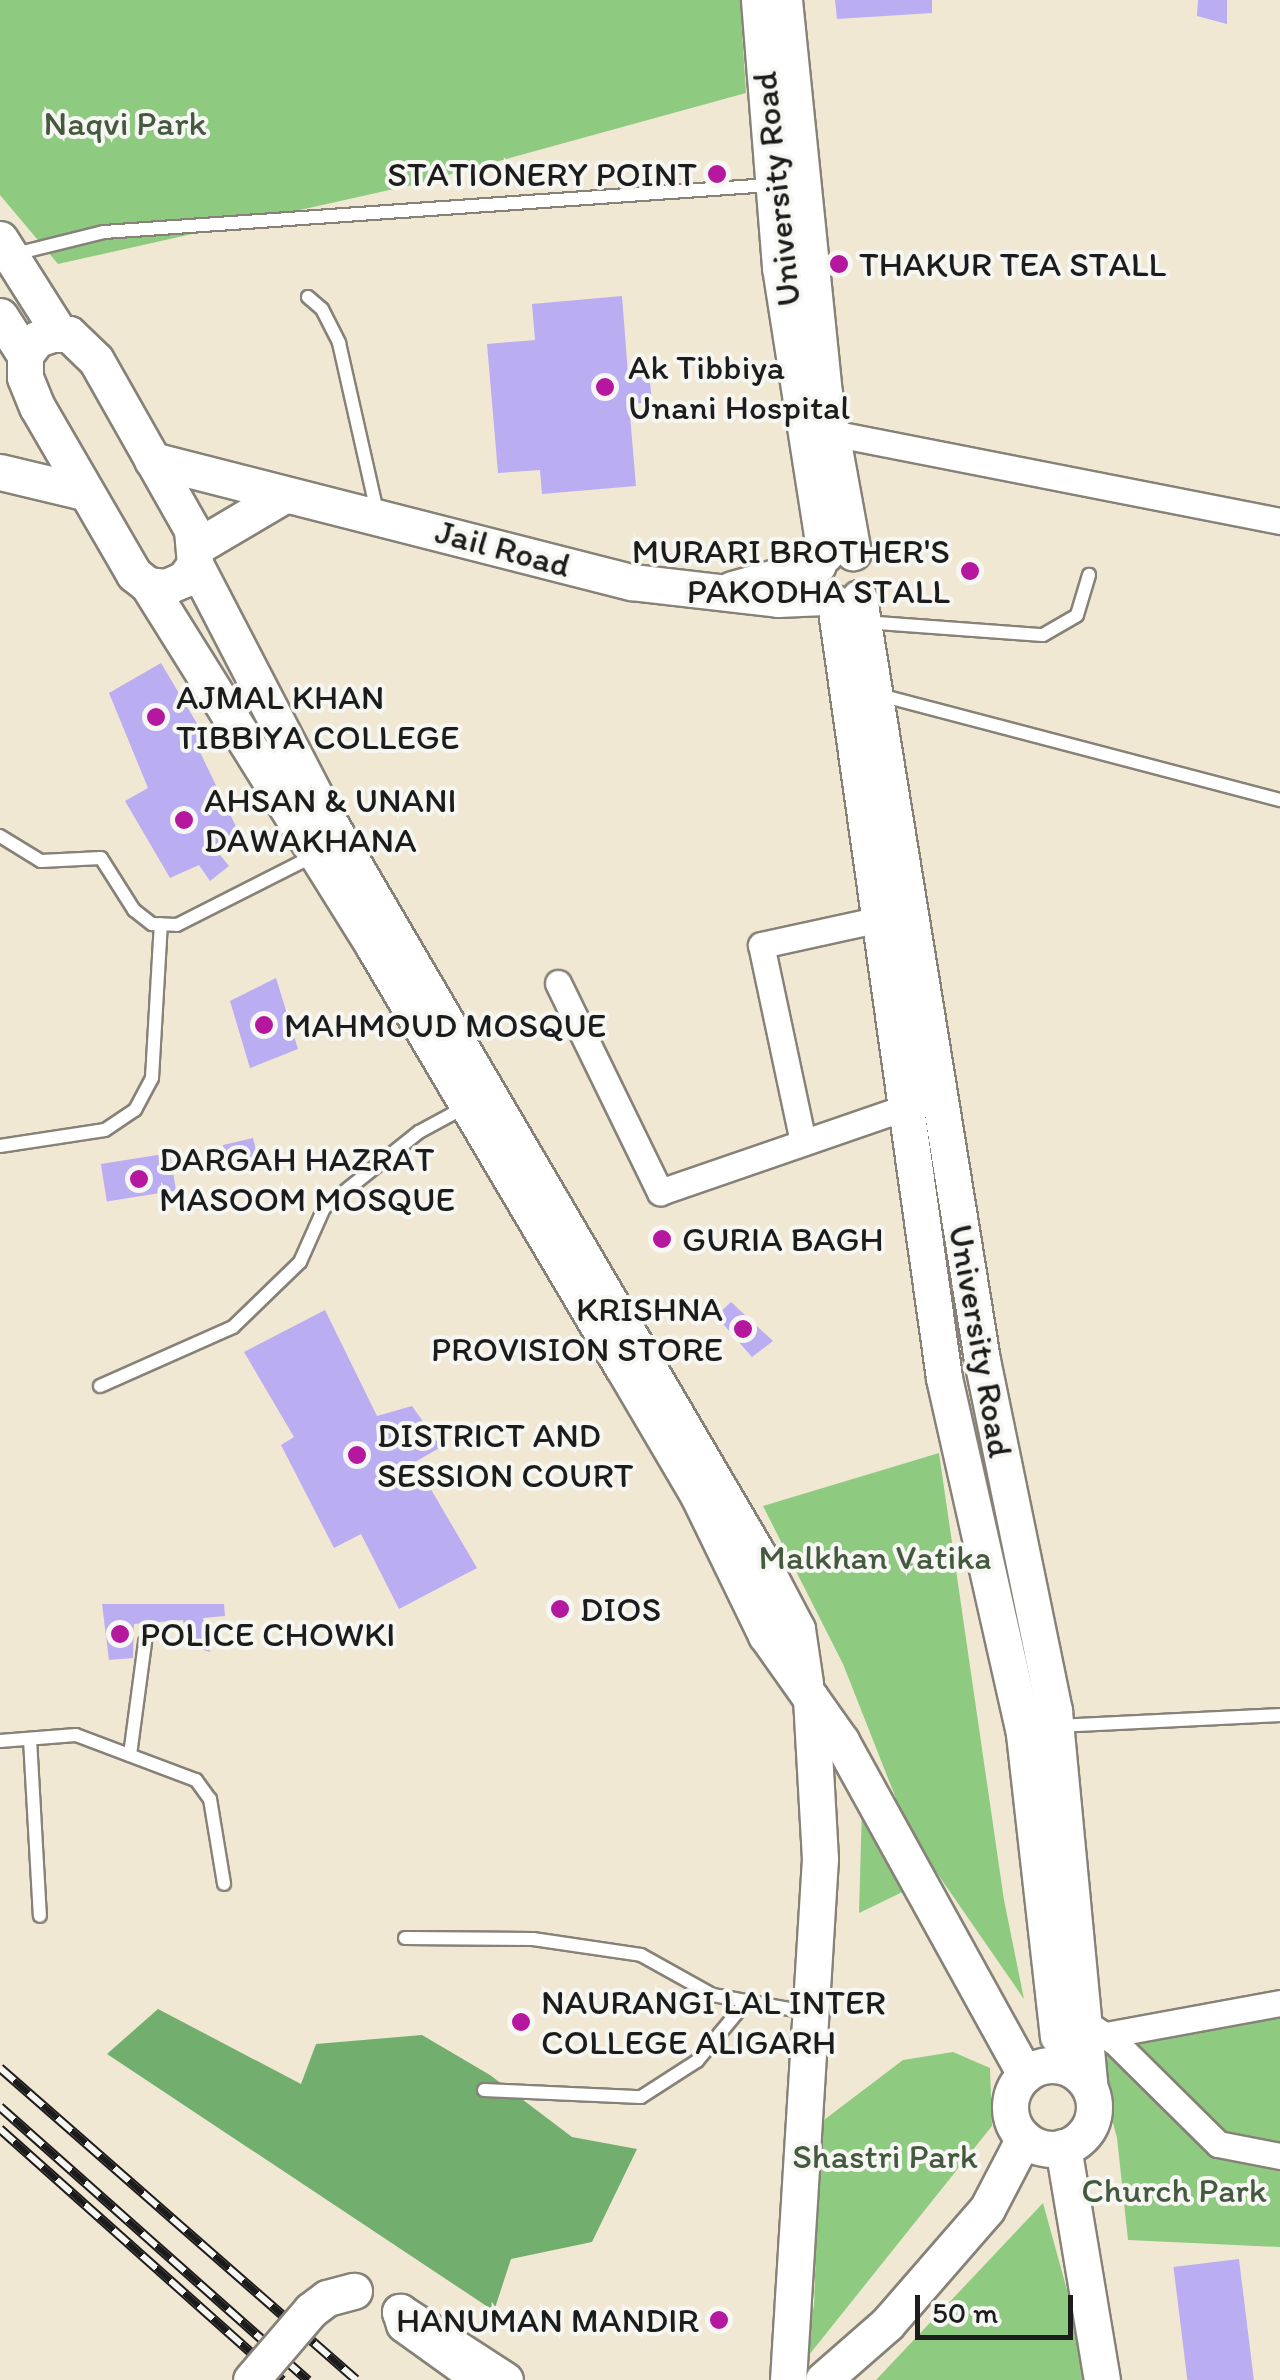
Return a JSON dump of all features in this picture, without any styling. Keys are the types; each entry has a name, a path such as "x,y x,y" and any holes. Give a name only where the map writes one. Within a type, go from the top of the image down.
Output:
{"main road":[{"name":"University Road","path":"759,0 773,185 840,584 880,919 1056,1726 1092,2026 1076,2075"},
{"name":"University Road","path":"784,0 795,148 831,433 840,584 875,694 922,1102 944,1378 1021,1718 1076,2075"},
{"path":"6,248 60,334"},
{"path":"0,316 17,377 84,492 134,574 148,585 313,856 477,1100"},
{"path":"17,377 36,339 60,334 84,343 96,360 152,460 325,816 477,1100 698,1495 766,1635 808,1690 1025,2076"},
{"name":"Jail Road","path":"152,460 281,497 378,514 632,582 778,599 840,584"},
{"path":"1,473 84,492"},
{"path":"148,585 166,587 196,555 281,497"},
{"path":"788,2380 820,1859 808,1690"},
{"path":"823,2380 887,2324 1044,2145 1090,2129 1096,2108 1076,2075 1025,2076"},
{"path":"1025,2076 1009,2106 1044,2145 1102,2380"},
{"path":"852,2380 994,2228 1044,2145"},
{"path":"251,2380 311,2310 326,2298 354,2291 400,2312 505,2380"},
{"path":"400,2312 404,2324 482,2380"}],"street":[{"path":"831,433 1280,521"},
{"path":"803,1142 761,945 880,919"},
{"path":"558,983 660,1192 922,1102"},
{"path":"1092,2026 1280,2003"},
{"path":"1092,2026 1218,2144 1280,2156"}],"lane":[{"path":"6,248 104,232 773,185"},
{"path":"308,297 332,324 339,343 378,514"},
{"path":"840,584 1043,635 1078,615 1089,575"},
{"path":"875,694 1280,800"},
{"path":"0,836 41,860 101,858 134,910 161,924 177,925 313,856"},
{"path":"0,1146 105,1130 135,1110 152,1078 161,924"},
{"path":"100,1386 232,1328 300,1262 324,1208 419,1132 477,1100"},
{"path":"130,1755 145,1642"},
{"path":"1056,1726 1280,1715"},
{"path":"0,1740 76,1735 196,1780 203,1789 224,1884"},
{"path":"30,1739 40,1916"},
{"path":"406,1938 533,1939 642,1956 713,1995 813,2013"},
{"path":"484,2090 641,2097 697,2061 745,2003"}],"green space":[{"name":"Naqvi Park","path":"0,0 740,0 746,93 412,185 58,264 0,195"},
{"name":"Malkhan Vatika","path":"939,1453 1004,1900 1024,1999 910,1834 843,1664 763,1506"},
{"path":"862,1807 915,1886 859,1913"},
{"path":"158,2009 301,2084 316,2044 422,2035 490,2075 572,2137 637,2149 592,2242 511,2259 494,2311 107,2054"},
{"path":"1280,2014 1280,2147 1220,2135 1131,2040"},
{"name":"Church Park","path":"1105,2049 1212,2152 1280,2168 1280,2247 1128,2240 1117,2138 1096,2060"},
{"name":"Shastri Park","path":"953,2052 990,2068 992,2126 801,2365 814,2306 820,2123 903,2060"},
{"path":"1043,2203 1077,2326 1083,2380 876,2380"}],"building":[{"path":"835,0 932,0 932,13 837,19"},
{"path":"1198,0 1227,0 1227,24 1197,16"},
{"path":"622,296 628,374 649,372 652,402 629,404 636,486 542,494 540,470 498,473 487,344 535,340 532,304"},
{"path":"161,663 208,742 197,746 242,839 217,851 229,866 210,881 199,865 170,878 125,801 148,788 109,693"},
{"name":"MAHMOUD MOSQUE","path":"276,978 298,1049 250,1068 230,1001"},
{"path":"253,1138 259,1163 225,1170 223,1145"},
{"name":"DARGAH HAZRAT MASOOM MOSQUE","path":"170,1153 176,1191 107,1201 101,1164"},
{"name":"KRISHNA PROVISION STORE","path":"731,1302 773,1341 752,1357 716,1316"},
{"name":"DISTRICT AND SESSION COURT","path":"325,1310 377,1416 412,1406 441,1447 415,1462 477,1568 399,1609 361,1534 334,1548 281,1445 294,1437 244,1352"},
{"name":"POLICE CHOWKI","path":"102,1604 224,1604 225,1616 203,1618 210,1652 188,1645 183,1620 134,1624 133,1658 109,1660"},
{"path":"1239,2259 1254,2380 1187,2380 1173,2267"}],"railway":[{"path":"0,2068 356,2380"},
{"path":"0,2107 308,2380"},
{"path":"0,2129 282,2380"}],"place":[{"name":"STATIONERY POINT","path":"717,174"},
{"name":"THAKUR TEA STALL","path":"839,264"},
{"name":"Ak Tibbiya Unani Hospital","path":"605,387"},
{"name":"MURARI BROTHER'S PAKODHA STALL","path":"970,571"},
{"name":"AJMAL KHAN TIBBIYA COLLEGE","path":"156,717"},
{"name":"AHSAN & UNANI DAWAKHANA","path":"184,820"},
{"name":"MAHMOUD MOSQUE","path":"264,1025"},
{"name":"DARGAH HAZRAT MASOOM MOSQUE","path":"139,1179"},
{"name":"GURIA BAGH","path":"662,1239"},
{"name":"KRISHNA PROVISION STORE","path":"743,1329"},
{"name":"DISTRICT AND SESSION COURT","path":"357,1455"},
{"name":"DIOS","path":"560,1609"},
{"name":"POLICE CHOWKI","path":"120,1634"},
{"name":"NAURANGI LAL INTER COLLEGE ALIGARH","path":"521,2022"},
{"name":"HANUMAN MANDIR","path":"719,2320"}]}
